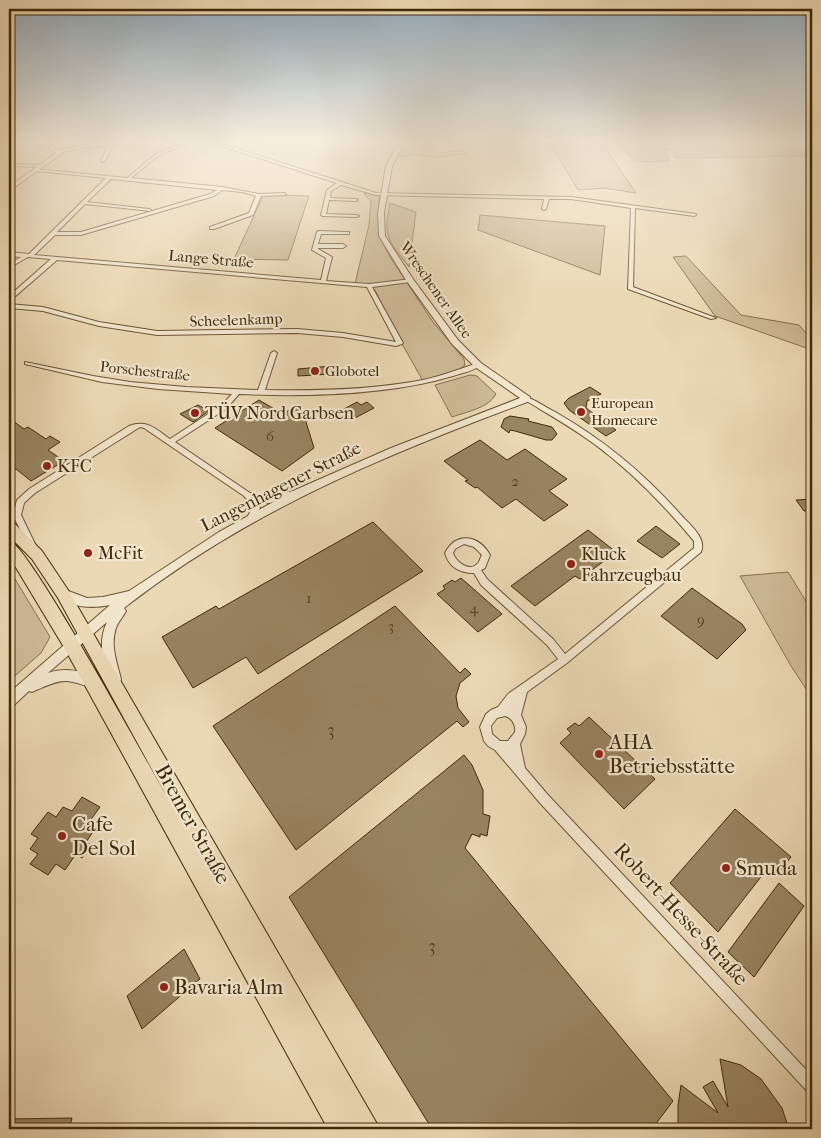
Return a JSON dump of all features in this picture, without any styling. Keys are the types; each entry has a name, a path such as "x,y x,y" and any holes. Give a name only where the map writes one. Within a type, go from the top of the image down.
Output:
{"main road":[{"name":"Bremer Straße","path":"9,526 37,556 64,594 93,682 342,1129"},
{"name":"Bremer Straße","path":"9,546 30,576 118,688 185,812 367,1129"}],"street":[{"path":"9,266 28,256 94,193"},
{"path":"54,233 81,234 213,193"},
{"path":"251,193 259,195 284,194"},
{"path":"328,193 323,215 357,216"},
{"path":"381,193 576,198 694,215"},
{"name":"Wreschener Allee","path":"384,194 380,222 382,236 410,280 455,342 478,365 499,382 527,399"},
{"path":"212,228 250,214 259,195"},
{"path":"544,209 547,198"},
{"path":"327,200 356,200"},
{"path":"84,203 154,211"},
{"path":"633,206 630,288 713,318"},
{"path":"322,282 329,257 315,250 319,232 347,233"},
{"path":"315,246 343,246"},
{"name":"Lange Straße","path":"9,254 369,286 410,280"},
{"path":"9,299 55,259"},
{"name":"Scheelenkamp","path":"9,306 43,309 99,324 157,333 297,331 400,343 369,286"},
{"path":"260,392 274,353"},
{"name":"Porschestraße","path":"27,364 81,376 121,382 236,392 316,392 400,386 444,377 478,365"},
{"path":"499,382 505,396 499,409"},
{"path":"170,442 224,407 236,392"},
{"path":"501,712 515,718 521,728 518,739 510,746 499,746 489,739 485,725 488,717 501,712 512,697 522,692 564,660 698,550 699,545 698,540 661,497 638,476 598,443 527,399"},
{"name":"Langenhagener Straße","path":"9,701 78,638 136,592 191,555 250,520 301,492 394,449 527,399"},
{"path":"37,556 17,515 20,502 36,488 139,425 146,426 247,494 256,508 250,520"},
{"path":"247,494 269,500 301,492"},
{"path":"476,569 484,582 550,642 564,660"},
{"path":"64,594 79,602 95,604 108,602 136,592"},
{"path":"118,688 107,649 107,632 112,620 136,592"},
{"path":"21,690 59,674 71,675 93,682"},
{"path":"515,718 522,692"},
{"name":"Robert-Hesse-Straße","path":"514,743 520,770"},
{"name":"Robert-Hesse-Straße","path":"499,746 514,766 520,770 544,799 812,1086"}],"shaded area":[{"path":"364,194 379,196 380,237 390,257 433,322 464,359 465,365 460,369 423,381 397,335 375,290 355,284 369,225 371,201"},
{"path":"263,196 309,196 288,260 234,259"},
{"path":"390,203 416,212 409,267 396,251 387,232"},
{"path":"480,215 605,226 600,275 478,230"},
{"path":"686,256 741,315 799,325 812,340 812,350 715,316 673,257"},
{"path":"470,375 477,376 496,394 493,399 483,406 452,417 435,385"},
{"path":"9,569 50,637 41,653 9,681"},
{"path":"788,572 812,611 812,698 791,666 740,576"}],"building":[{"name":"Globotel","path":"332,366 333,374 298,376 298,369"},
{"name":"European Homecare","path":"590,387 601,394 587,401 586,408 616,430 606,436 569,410 564,403 569,398"},
{"path":"259,400 283,414 294,407 303,412 314,448 282,471 215,428"},
{"path":"357,402 361,405 367,402 374,408 355,418 344,409"},
{"name":"TÜV Nord Garbsen","path":"198,405 209,411 193,422 180,414"},
{"path":"510,416 529,419 528,421 552,427 557,434 552,440 546,440 510,430 509,433 501,427 504,419"},
{"path":"9,418 24,429 28,427 46,439 50,436 60,442 48,450 64,461 31,481 16,469 13,471 9,468"},
{"path":"480,440 507,460 525,449 567,479 549,491 568,505 544,521 516,499 502,508 477,487 475,488 465,481 468,480 444,461"},
{"path":"812,499 812,511 804,511 796,500"},
{"path":"373,522 423,571 258,674 246,657 193,688 162,637 216,606 219,609"},
{"path":"656,526 680,544 662,558 637,541"},
{"name":"Kluck Fahrzeugbau","path":"588,530 616,552 580,579 575,576 535,606 511,586"},
{"path":"461,578 502,614 478,632 437,594 445,589 443,586 452,580 455,582"},
{"path":"692,588 742,624 746,630 717,659 661,616"},
{"path":"395,606 460,673 465,668 471,674 460,683 456,696 458,708 469,722 463,727 457,721 296,850 213,726"},
{"name":"AHA Betriebsstätte","path":"589,717 655,779 624,809 560,743 571,733 567,729 575,723 579,726"},
{"path":"464,755 472,765 483,790 483,814 490,816 487,836 480,834 480,837 472,834 465,848 673,1101 652,1129 432,1129 289,897"},
{"name":"Cafe Del Sol","path":"82,797 100,807 89,822 97,826 86,842 91,845 82,858 76,854 65,870 56,864 48,875 30,864 38,854 30,849 38,838 31,834 48,812 56,817 63,807 72,811"},
{"name":"Smuda","path":"735,809 791,857 779,872 771,864 718,932 670,883"},
{"path":"779,883 804,906 754,977 728,952"},
{"name":"Bavaria Alm","path":"184,949 200,979 142,1029 127,996"},
{"path":"720,1059 741,1065 761,1079 782,1108 789,1129 678,1129 678,1105 681,1085 718,1113 703,1087 713,1081 728,1107"},
{"path":"72,1118 69,1129 9,1129 9,1119"}],"place":[{"name":"Globotel","path":"315,371"},
{"name":"European Homecare","path":"581,412"},
{"name":"TÜV Nord Garbsen","path":"195,413"},
{"name":"KFC","path":"47,466"},
{"name":"McFit","path":"88,553"},
{"name":"Kluck Fahrzeugbau","path":"571,564"},
{"name":"AHA Betriebsstätte","path":"599,754"},
{"name":"Cafe Del Sol","path":"62,836"},
{"name":"Smuda","path":"726,868"},
{"name":"Bavaria Alm","path":"164,987"}]}
